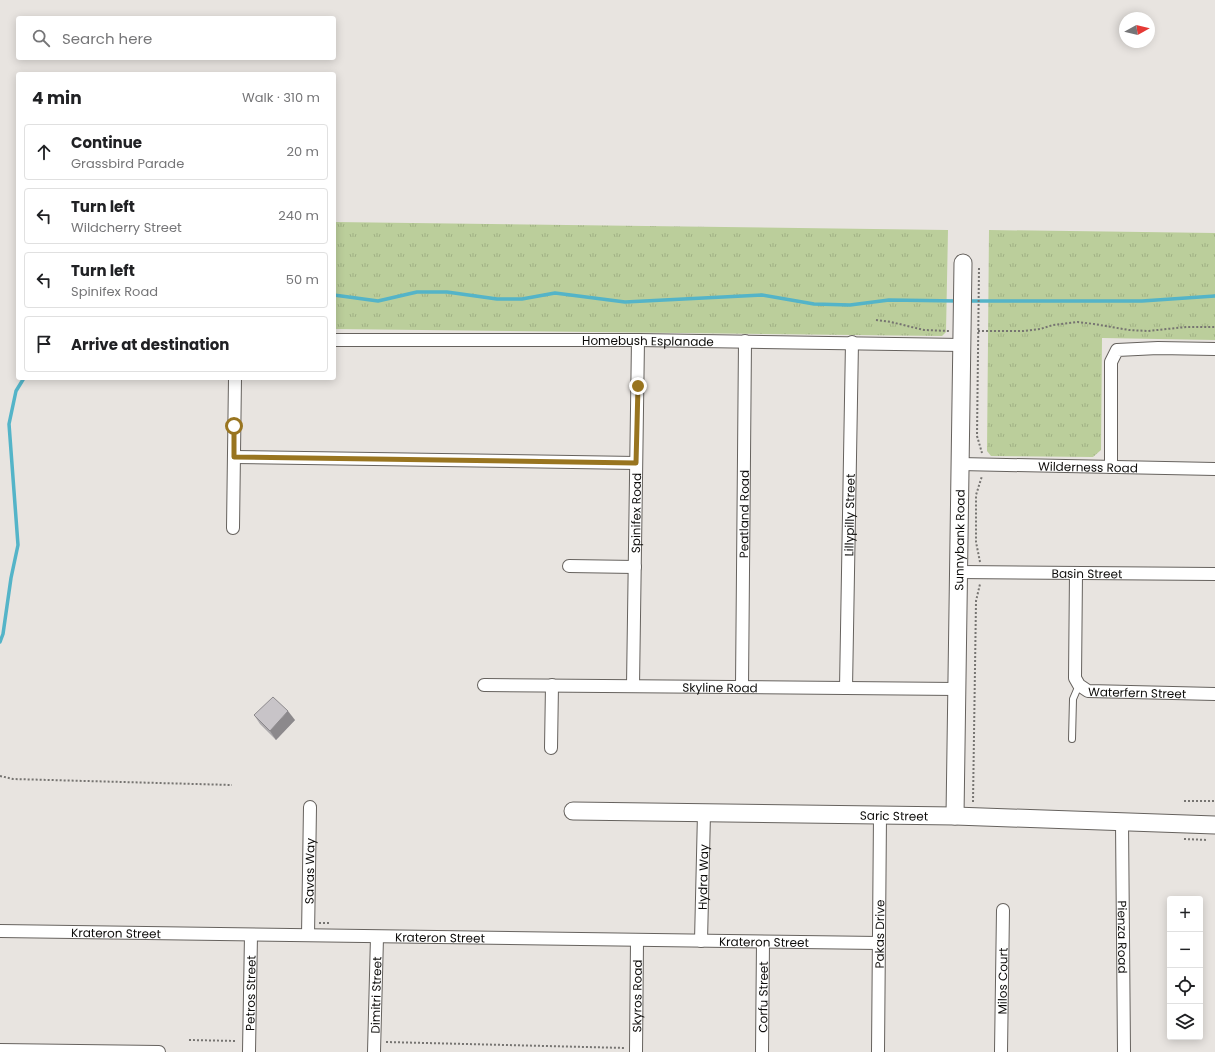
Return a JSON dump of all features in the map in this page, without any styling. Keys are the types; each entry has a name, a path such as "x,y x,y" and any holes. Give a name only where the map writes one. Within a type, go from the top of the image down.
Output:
{"street":[{"name":"Sunnybank Road","path":"955,816 960,464 967,336 963,263"},
{"name":"Homebush Esplanade","path":"336,340 852,342 967,336"},
{"name":"Spinifex Road","path":"633,686 638,340"},
{"name":"Peatland Road","path":"742,687 745,341"},
{"name":"Lillypilly Street","path":"846,688 852,342"},
{"path":"1111,467 1111,362 1117,350 1158,348 1215,349"},
{"path":"233,528 235,380"},
{"path":"234,457 636,463"},
{"name":"Wilderness Road","path":"960,464 1215,469"},
{"path":"569,566 635,567"},
{"name":"Basin Street","path":"958,572 1215,574"},
{"name":"Waterfern Street","path":"1076,573 1075,678 1079,685 1088,691 1215,694"},
{"name":"Skyline Road","path":"484,685 957,689"},
{"path":"551,748 552,685"},
{"name":"Savas Way","path":"308,935 310,807"},
{"name":"Saric Street","path":"573,811 955,816 1215,825"},
{"name":"Hydra Way","path":"701,941 704,813"},
{"name":"Pakas Drive","path":"878,1052 880,815"},
{"name":"Pienza Road","path":"1122,822 1124,1052"},
{"name":"Milos Court","path":"1002,1052 1003,910"},
{"name":"Krateron Street","path":"0,931 637,941 879,943"},
{"name":"Petros Street","path":"249,1052 251,935"},
{"name":"Dimitri Street","path":"374,1052 377,937"},
{"name":"Skyros Road","path":"631,1050 637,941"},
{"name":"Corfu Street","path":"762,1052 763,942"},
{"path":"0,1050 159,1052"}],"lane":[{"path":"1072,739 1073,699 1079,685"}],"path":[{"path":"973,802 976,601 981,582 981,572 976,542 976,495 982,478 983,464 982,451 977,436 967,336 979,268"},
{"path":"876,320 924,330 967,336 1040,329 1053,325 1078,322 1129,330 1148,331 1186,327 1215,327"},
{"path":"0,776 13,779 232,785"},
{"path":"1184,801 1215,801"},
{"path":"1184,839 1207,840"},
{"path":"189,1040 237,1041"},
{"path":"386,1042 631,1050"}],"green space":[{"path":"336,222 948,230 946,332 942,336 336,329"},
{"path":"989,230 1215,233 1215,340 1102,338 1101,450 1093,457 991,456 987,451"}],"building":[{"path":"273,697 288,711 270,731 254,715"}],"waterway":[{"path":"336,295 378,301 417,292 447,292 497,299 522,299 555,293 625,302 762,295 814,304 850,305 889,300 958,301"},
{"path":"966,301 1142,301 1215,296"},
{"path":"0,642 3,634 11,578 18,545 9,424 16,391 23,380"}],"route":[{"path":"234,426 234,457 636,463 638,386"}]}
